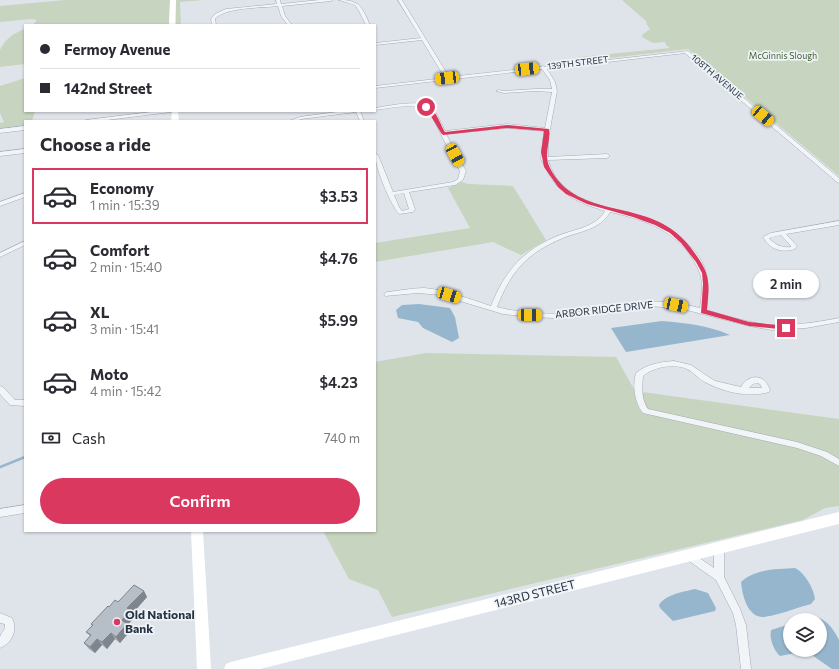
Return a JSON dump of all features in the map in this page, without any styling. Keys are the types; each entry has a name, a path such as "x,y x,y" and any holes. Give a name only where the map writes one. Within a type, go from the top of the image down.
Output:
{"main road":[{"path":"172,24 173,0"},
{"name":"143RD STREET","path":"231,669 839,518"},
{"path":"197,532 204,669"}],"street":[{"path":"278,0 283,16 289,24"},
{"path":"214,24 213,19 221,12 233,9 331,0"},
{"path":"341,0 354,2 358,6 367,24"},
{"path":"400,0 447,78"},
{"path":"376,44 423,39"},
{"name":"139TH STREET","path":"376,87 686,52"},
{"name":"108TH AVENUE","path":"686,52 839,181"},
{"path":"543,68 552,80 554,91 543,152 544,159 552,177 567,193 588,203 638,216 672,231 683,242 698,262 704,273 706,284 703,311"},
{"path":"498,91 554,91"},
{"path":"376,109 415,104 422,105 431,110 463,171 460,180 447,186 390,194"},
{"path":"94,120 162,112"},
{"path":"293,120 349,112"},
{"path":"443,133 507,126 547,130"},
{"path":"0,131 24,128"},
{"path":"0,154 24,151"},
{"path":"544,159 607,156"},
{"path":"376,157 398,211 406,213 412,209 406,192"},
{"path":"0,204 24,195"},
{"path":"493,308 503,283 521,261 533,252 560,237 592,226 601,221 609,209"},
{"path":"782,233 839,223"},
{"path":"0,255 24,243"},
{"name":"ARBOR RIDGE DRIVE","path":"387,294 430,291 512,313 530,315 581,314 622,306 651,303 676,305 749,324 767,327 798,327 838,322"},
{"path":"745,390 733,389 707,380 688,366 678,364 651,367 644,370 639,375 639,399 642,407 646,411 797,445 824,454 839,463"},
{"path":"0,389 13,403 24,403"},
{"path":"0,514 24,509"},
{"path":"719,549 719,576 737,612 741,625 746,669"},
{"path":"689,556 719,576"},
{"path":"0,618 10,621 11,626 8,635 0,643"}],"green space":[{"path":"65,0 170,0 169,24 34,24 37,20 32,19 0,22 0,6"},
{"path":"176,0 203,0 180,2 181,24 176,24"},
{"name":"McGinnis Slough","path":"622,0 839,0 839,176 688,49 584,61 579,57 670,48 665,42 653,43 642,37 642,35 650,29 646,21"},
{"path":"24,29 24,64 0,67 0,50 4,43 17,32"},
{"path":"24,78 24,112 35,112 32,120 24,120 24,125 0,128 0,123 4,122 0,113 0,86"},
{"path":"462,182 468,184 513,186 546,240 521,255 493,242 376,262 376,243 470,228 448,188"},
{"path":"426,353 616,357 635,391 839,419 839,506 825,508 803,520 392,617 378,590 349,579 324,532 376,532 376,362"}],"water":[{"path":"419,304 450,308 455,317 459,338 452,342 423,328 418,322 398,318 396,310 402,305"},
{"path":"662,321 705,327 730,335 626,352 611,328"},
{"path":"795,568 799,570 811,586 815,599 811,604 767,617 757,616 749,609 744,598 741,582 759,572 774,569"},
{"path":"695,589 708,593 716,608 715,611 673,621 660,608 659,605 666,598"},
{"path":"827,623 833,629 839,640 839,669 832,669 815,657 827,657"},
{"path":"783,626 783,655 780,656 774,648 771,640 771,630"}],"building":[{"path":"134,585 144,591 127,608 130,611 122,620 127,624 116,637 111,633 102,642 97,639 90,647 84,643 91,635 86,632 93,625 91,624 108,606 109,607 115,600 118,602"}],"waterway":[{"path":"0,467 24,457"}],"place":[{"name":"Old National Bank","path":"117,622"}],"route":[{"path":"426,107 431,110 443,133 507,126 547,130 543,152 544,159 552,177 567,193 588,203 644,218 672,231 683,242 698,262 704,273 706,284 703,311 749,324 786,328"}]}
